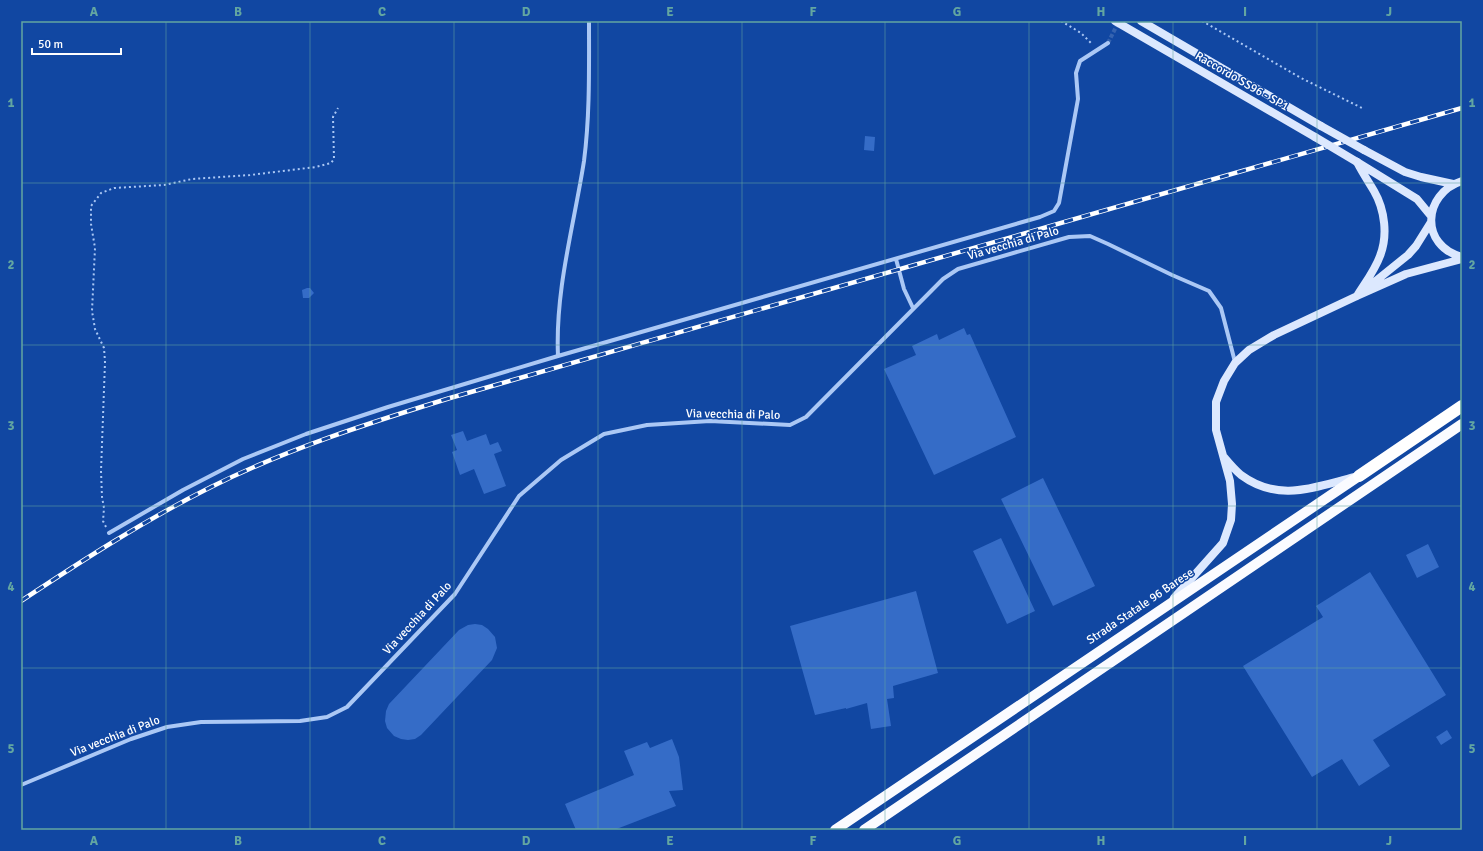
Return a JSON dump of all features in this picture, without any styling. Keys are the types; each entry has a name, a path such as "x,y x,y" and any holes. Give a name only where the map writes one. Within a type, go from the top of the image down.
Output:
{"highway":[{"name":"Strada Statale 96 Barese","path":"1359,476 1462,406"}],"main road":[{"name":"Raccordo SS96 - SP1","path":"1115,21 1315,137 1417,199 1431,219"},
{"name":"Raccordo SS96 - SP1","path":"1142,21 1322,126 1405,172 1453,184"},
{"path":"1357,162 1379,202 1385,228 1380,256 1357,296"},
{"path":"1462,181 1453,184 1438,197 1433,206 1431,219 1433,233 1438,242 1446,250 1455,256 1462,258"},
{"path":"1357,296 1408,255 1416,246 1431,219"},
{"path":"1169,604 1223,543 1231,520 1232,504 1230,481 1216,430 1216,402 1224,381 1235,363 1249,350 1274,335 1357,296 1406,274 1462,258"},
{"path":"864,830 1462,424"},
{"path":"1222,455 1240,474 1258,486 1279,491 1302,490 1359,476"},
{"name":"Strada Statale 96 Barese","path":"835,830 1359,476"}],"street":[{"path":"558,356 557,335 566,254 584,160 588,104 589,21"},
{"path":"109,533 183,490 230,466 299,437 388,406 1040,217 1054,211 1059,203 1078,99 1076,73 1080,61 1108,43"},
{"name":"Via vecchia di Palo","path":"21,785 131,739 167,727 201,722 300,721 327,717 348,707 455,594 518,496 561,460 604,434 647,425 710,421 790,425 806,417 887,337 913,308 943,279 958,269 1069,237 1090,236 1209,291 1221,308 1235,363"},
{"path":"896,259 904,288 913,308"}],"path":[{"path":"1061,21 1081,33 1097,49"},
{"path":"1202,21 1301,78 1364,109"},
{"path":"109,533 103,521 104,508 102,497 105,362 104,348 95,329 92,311 95,248 91,224 91,206 101,193 114,188 164,185 192,179 250,176 316,167 331,163 334,159 334,117 338,108"}],"building":[{"path":"865,136 875,137 874,151 864,150"},
{"path":"310,288 314,293 309,298 303,298 302,290"},
{"path":"964,328 967,335 970,334 1016,437 934,475 884,369 916,355 912,346 937,334 939,340"},
{"path":"463,431 467,441 486,434 490,445 498,442 502,451 494,454 506,486 484,494 474,469 460,475 452,452 457,450 451,435"},
{"path":"1043,478 1095,586 1053,606 1001,499"},
{"path":"1001,538 1035,611 1007,624 973,551"},
{"path":"1428,544 1439,567 1417,578 1406,555"},
{"path":"1370,572 1446,695 1373,740 1390,766 1359,786 1342,759 1312,777 1243,666 1323,617 1316,606"},
{"path":"916,591 938,673 893,686 894,698 887,699 891,726 871,729 867,703 815,715 790,626"},
{"path":"468,625 482,625 495,637 497,648 492,660 421,735 415,739 408,740 394,736 387,728 385,721 386,711 389,704 459,630"},
{"path":"1447,730 1452,738 1441,745 1436,737"},
{"path":"672,739 679,757 683,790 669,791 676,806 614,830 576,830 565,804 634,775 624,751 647,742 650,748"}],"tunnel":[{"path":"1108,43 1118,23"}],"railway":[{"path":"21,601 138,527 211,487 269,461 359,427 450,398 1462,108"}]}
